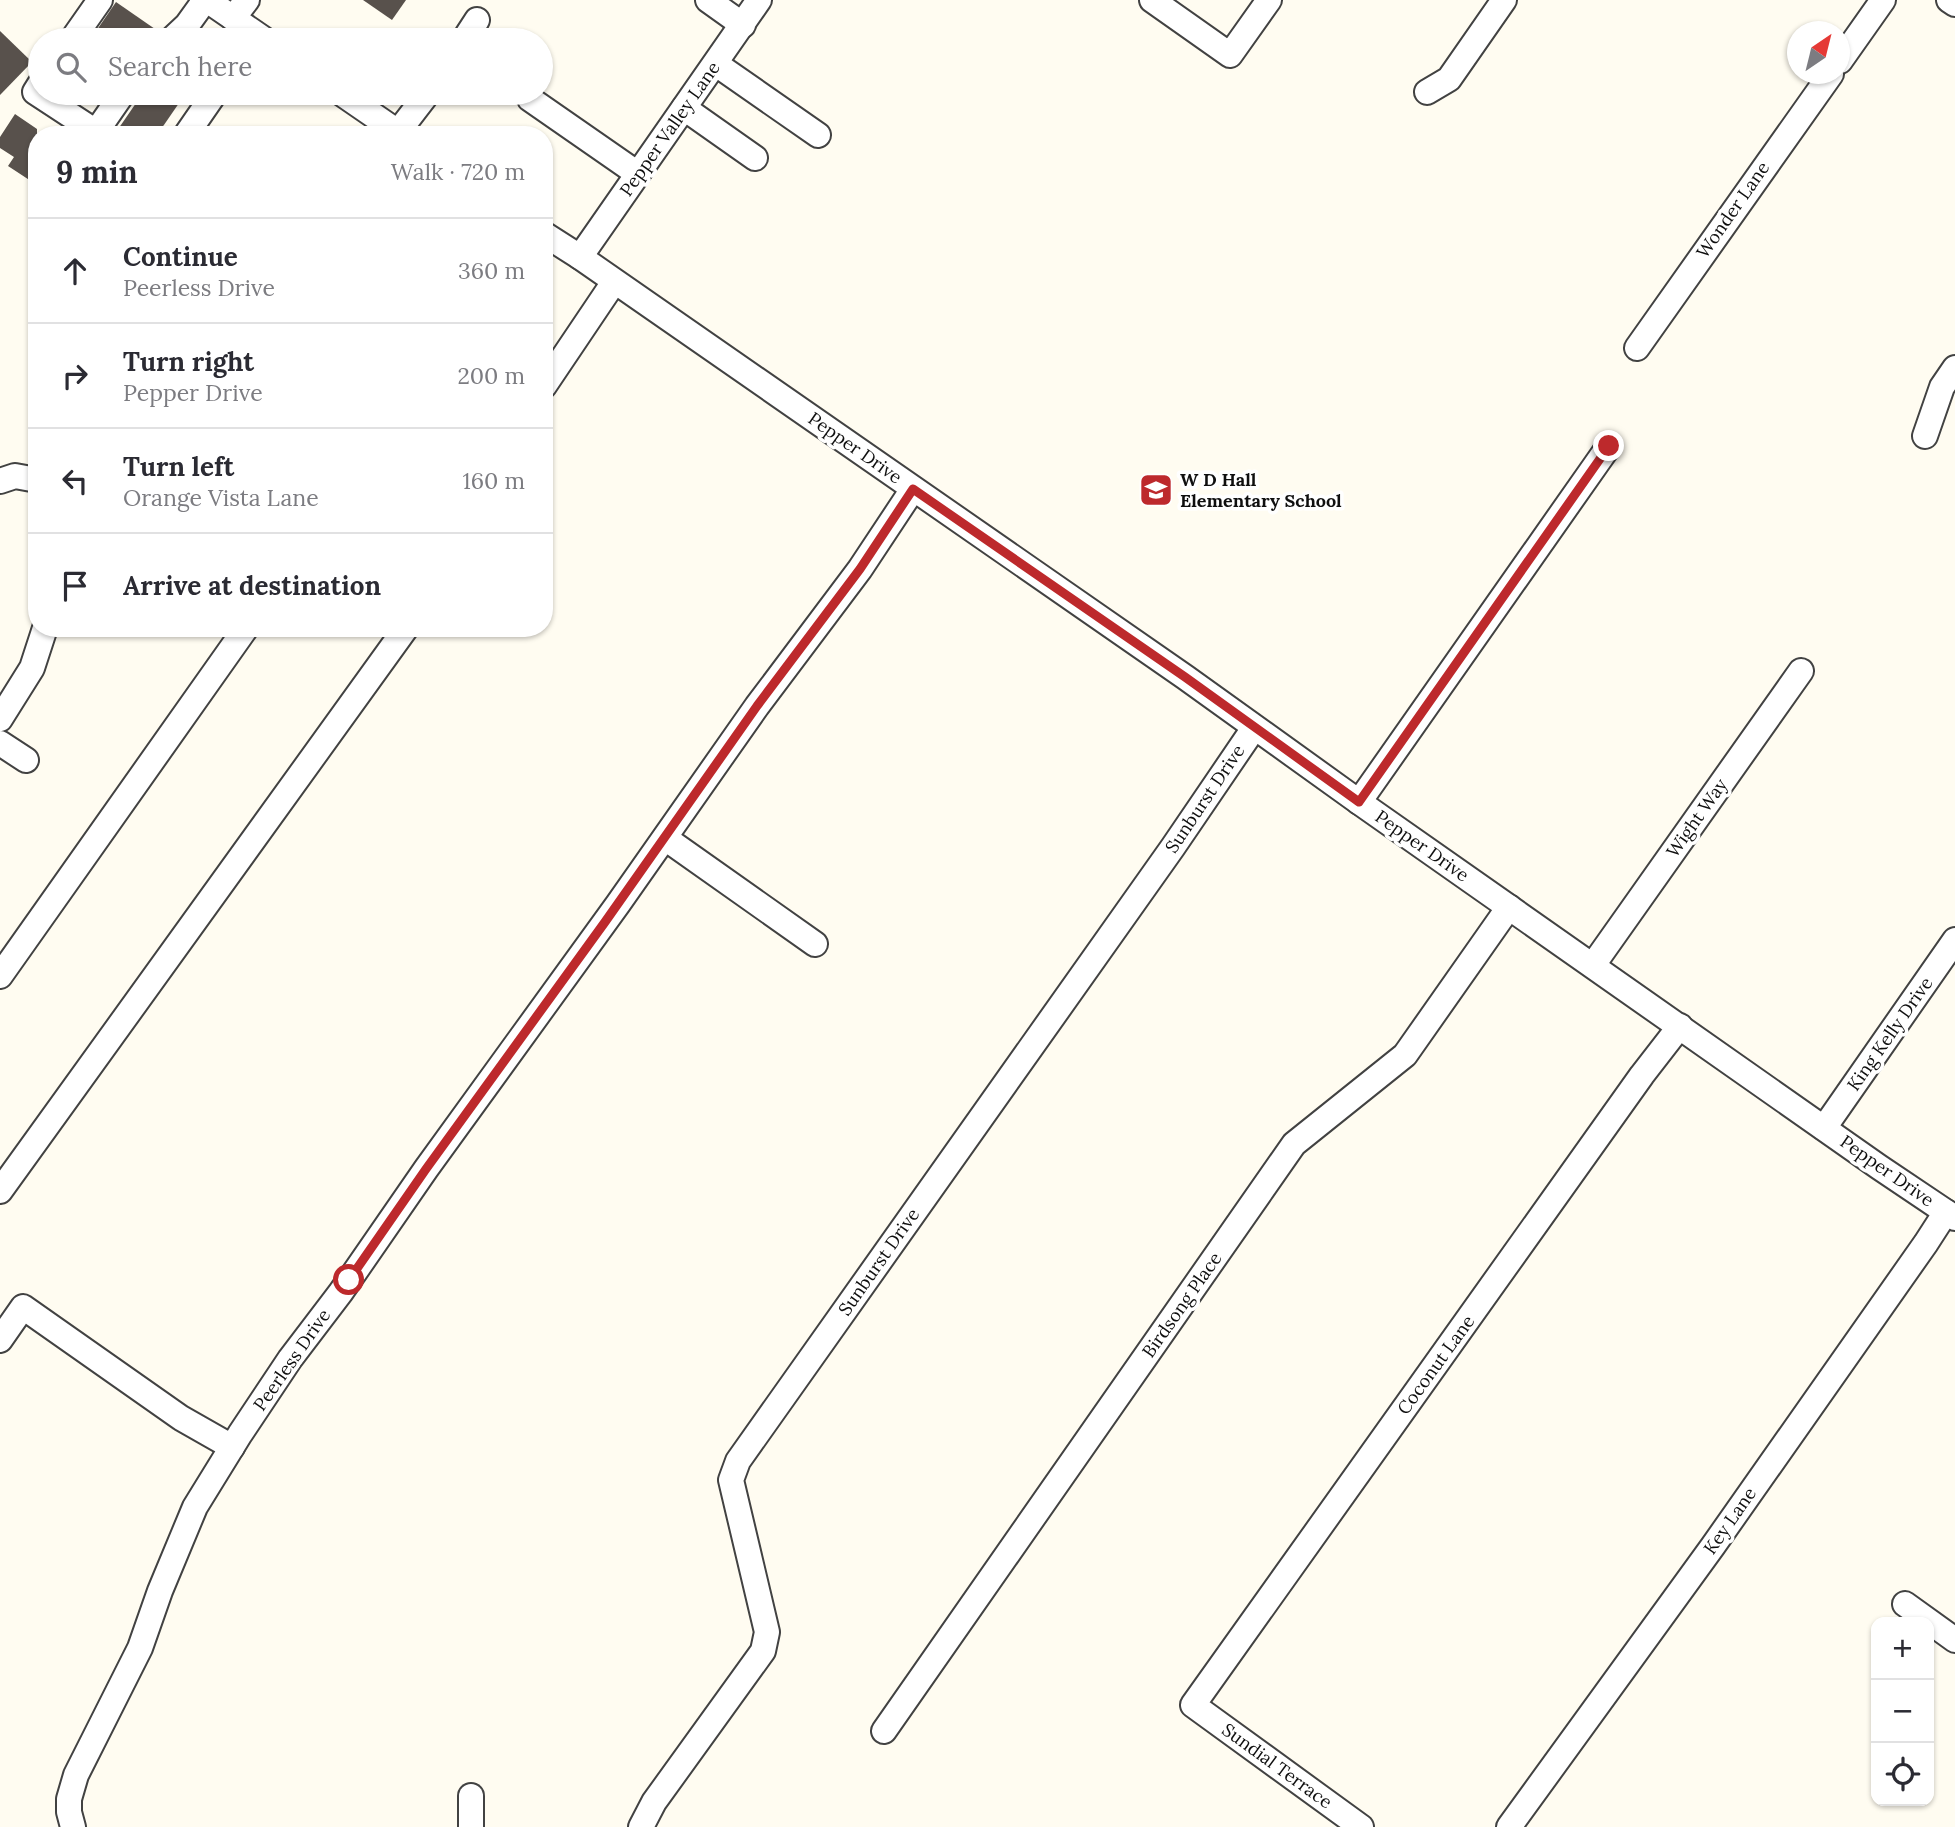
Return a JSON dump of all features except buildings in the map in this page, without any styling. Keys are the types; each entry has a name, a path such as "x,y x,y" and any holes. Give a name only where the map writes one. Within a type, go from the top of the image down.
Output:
{"street":[{"path":"80,28 100,0"},
{"path":"184,28 206,0 240,9 252,28"},
{"path":"708,0 743,25"},
{"name":"Pepper Valley Lane","path":"580,257 759,0"},
{"path":"1152,0 1230,55 1269,0"},
{"path":"1427,92 1449,79 1504,0"},
{"path":"1850,46 1883,0"},
{"path":"1949,0 1955,4"},
{"path":"716,64 818,135"},
{"name":"Wonder Lane","path":"1637,348 1824,84"},
{"path":"55,105 87,126"},
{"path":"100,126 115,105"},
{"path":"192,126 207,105"},
{"path":"359,105 390,126"},
{"path":"405,126 420,105"},
{"path":"539,105 638,174"},
{"path":"684,108 755,158"},
{"name":"Pepper Drive","path":"553,240 1185,677 1359,802 1950,1215"},
{"path":"553,373 614,282"},
{"path":"1925,436 1942,387 1955,368"},
{"path":"1359,802 1609,446"},
{"path":"0,481 15,476 28,478"},
{"name":"Peerless Drive","path":"73,1827 69,1799 76,1775 140,1647 195,1507 232,1447 290,1359 345,1286 757,706 860,569 913,489"},
{"path":"0,719 32,668 42,637"},
{"path":"0,976 240,637"},
{"path":"0,1191 400,637"},
{"name":"Wight Way","path":"1593,965 1801,671"},
{"name":"Sunburst Drive","path":"640,1827 654,1802 762,1651 767,1632 731,1480 738,1461 1173,847 1254,727"},
{"path":"0,743 26,760"},
{"path":"664,838 815,944"},
{"name":"Birdsong Place","path":"884,1731 1294,1144 1405,1055 1509,907"},
{"name":"King Kelly Drive","path":"1824,1128 1955,940"},
{"name":"Coconut Lane","path":"1192,1705 1642,1075 1680,1026"},
{"name":"Key Lane","path":"1509,1827 1713,1546 1926,1244 1950,1215"},
{"path":"0,1340 23,1307 181,1418 232,1447"},
{"path":"1905,1604 1955,1640"},
{"name":"Sundial Terrace","path":"1192,1705 1361,1827"},
{"path":"471,1796 471,1827"}],"place":[{"name":"W D Hall Elementary School","path":"1156,490"}],"route":[{"path":"349,1280 757,706 860,569 913,489 1299,757 1359,802 1609,446"}]}
